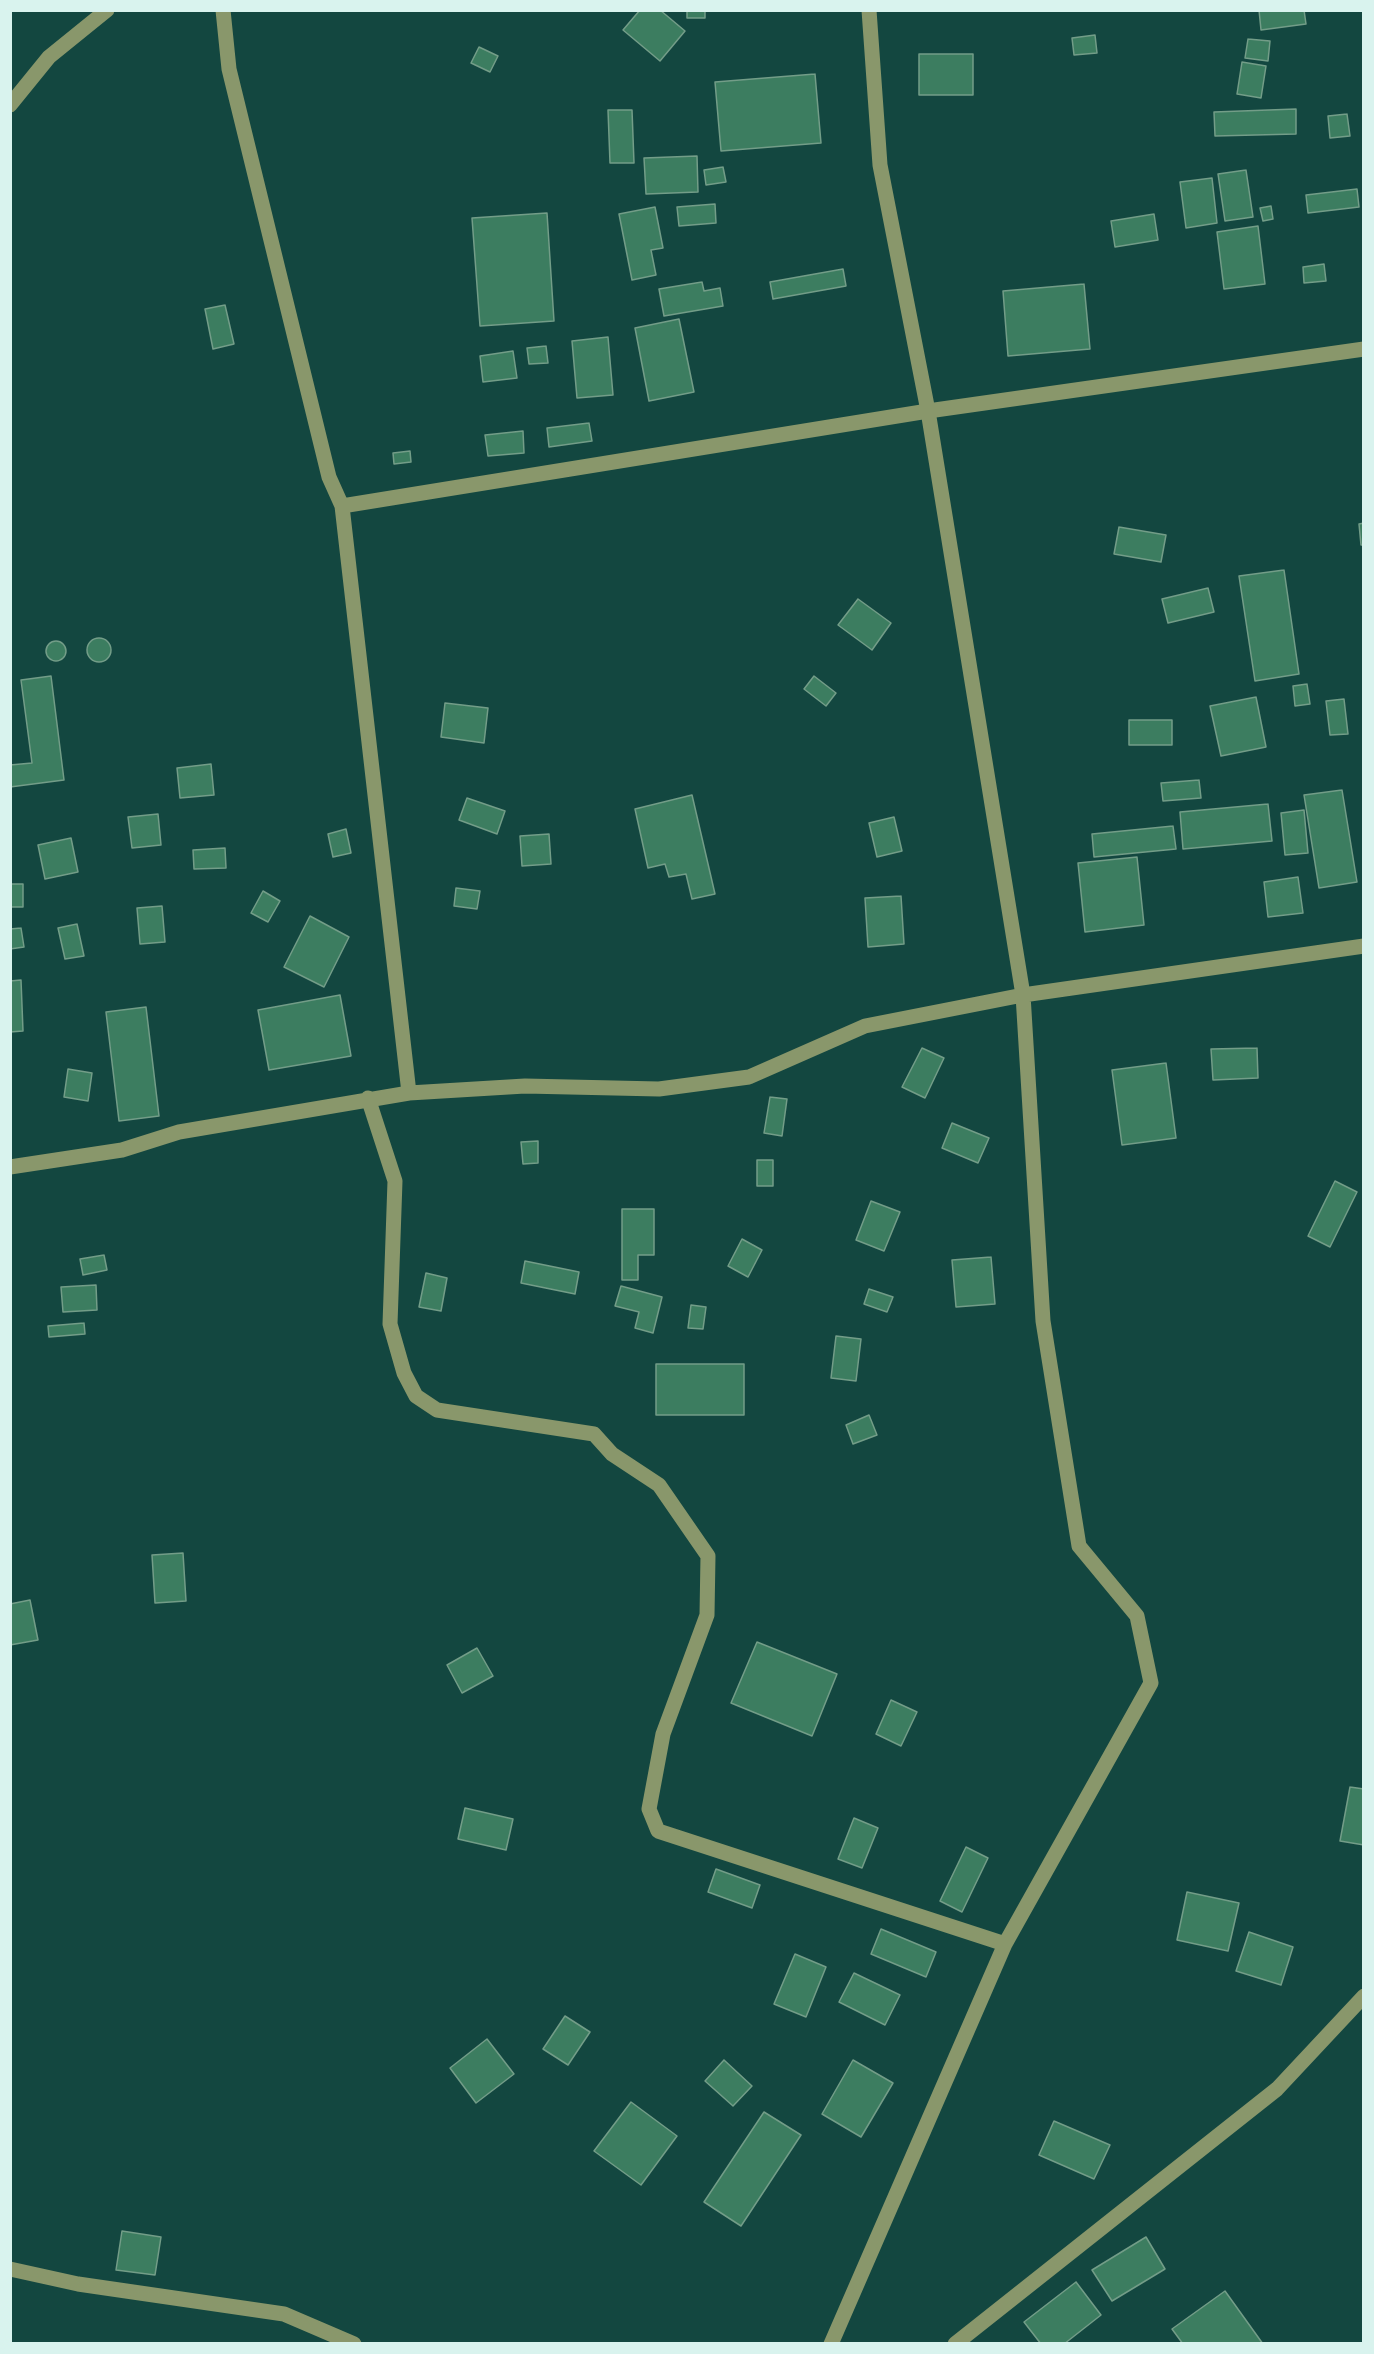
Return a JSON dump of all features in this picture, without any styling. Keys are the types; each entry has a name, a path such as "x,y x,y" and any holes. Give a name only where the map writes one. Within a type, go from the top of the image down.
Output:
{"street":[{"path":"10,105 49,57 107,10"},
{"path":"224,10 231,81 329,477 342,507 409,1093"},
{"path":"831,2343 1005,1944 1151,1683 1137,1616 1079,1546 1043,1321 1023,995 928,411 880,165 869,10"},
{"path":"342,507 928,411 1364,349"},
{"path":"10,1167 122,1150 179,1132 265,1119 368,1098 409,1093 525,1086 659,1089 749,1077 865,1026 1023,995 1364,946"},
{"path":"368,1098 395,1181 390,1324 404,1373 416,1396 437,1410 594,1434 612,1454 659,1485 708,1556 707,1615 663,1734 649,1809 658,1831 1005,1944"},
{"path":"956,2343 1277,2089 1364,1996"},
{"path":"10,2269 78,2284 284,2314 354,2343"}],"building":[{"path":"640,10 660,10 685,31 660,61 623,30"},
{"path":"687,10 705,10 705,18 687,18"},
{"path":"1259,10 1304,10 1306,24 1261,30"},
{"path":"1095,35 1097,53 1074,55 1072,38"},
{"path":"1248,39 1270,41 1268,61 1245,58"},
{"path":"479,47 498,56 490,72 471,63"},
{"path":"919,54 973,54 973,95 919,95"},
{"path":"1242,62 1266,66 1261,98 1237,94"},
{"path":"815,74 821,143 721,151 715,82"},
{"path":"1296,109 1296,134 1215,136 1214,112"},
{"path":"608,110 632,110 634,163 610,163"},
{"path":"1347,114 1350,136 1330,138 1328,116"},
{"path":"697,156 698,192 646,194 644,158"},
{"path":"723,167 726,182 706,185 704,170"},
{"path":"1246,170 1253,217 1225,221 1218,174"},
{"path":"1212,178 1217,223 1186,228 1180,182"},
{"path":"1357,189 1359,207 1308,213 1306,195"},
{"path":"715,204 716,223 679,226 677,207"},
{"path":"1271,206 1273,219 1263,221 1260,208"},
{"path":"655,207 663,248 651,250 656,275 632,280 619,214"},
{"path":"547,213 554,321 480,326 472,218"},
{"path":"1154,214 1158,240 1115,247 1111,221"},
{"path":"1258,226 1265,284 1224,289 1217,232"},
{"path":"1324,264 1326,281 1304,283 1303,267"},
{"path":"843,269 846,286 773,299 770,282"},
{"path":"702,282 704,291 720,288 723,306 664,316 659,289"},
{"path":"1084,284 1090,349 1008,356 1003,291"},
{"path":"225,305 234,344 213,349 205,309"},
{"path":"679,319 694,392 649,401 635,328"},
{"path":"608,337 613,395 577,398 572,341"},
{"path":"546,346 548,363 529,364 527,348"},
{"path":"513,351 517,378 483,382 480,356"},
{"path":"589,423 592,441 549,447 547,428"},
{"path":"523,431 524,453 488,456 485,435"},
{"path":"410,451 411,462 394,464 393,453"},
{"path":"1364,523 1364,545 1361,545 1359,524"},
{"path":"1119,527 1166,535 1161,562 1114,554"},
{"path":"1284,570 1299,674 1255,681 1239,576"},
{"path":"1208,588 1214,612 1168,623 1162,599"},
{"path":"858,599 891,623 872,650 838,625"},
{"path":"99,638 108,641 111,650 108,659 99,662 90,659 87,650 90,641"},
{"path":"56,641 63,644 66,651 63,658 56,661 49,658 46,651 49,644"},
{"path":"51,676 64,780 10,787 10,765 32,763 21,680"},
{"path":"814,676 836,693 826,706 804,689"},
{"path":"1307,684 1310,704 1295,706 1293,686"},
{"path":"1256,697 1266,747 1221,756 1210,706"},
{"path":"1344,699 1348,734 1330,735 1326,701"},
{"path":"445,703 488,708 484,743 441,737"},
{"path":"1129,720 1172,720 1172,745 1129,745"},
{"path":"211,764 214,795 180,798 177,768"},
{"path":"1199,780 1201,798 1163,801 1161,783"},
{"path":"1342,790 1357,882 1319,888 1304,795"},
{"path":"692,795 715,894 692,899 686,874 669,877 665,864 648,868 635,809"},
{"path":"467,798 505,811 497,834 459,820"},
{"path":"1268,804 1272,841 1183,849 1180,812"},
{"path":"1304,810 1308,853 1285,855 1281,813"},
{"path":"158,814 161,845 132,848 128,817"},
{"path":"894,817 902,851 877,857 869,823"},
{"path":"1173,826 1176,849 1094,857 1092,834"},
{"path":"346,829 351,853 333,857 328,834"},
{"path":"549,834 551,864 522,866 520,836"},
{"path":"71,838 78,872 45,879 38,845"},
{"path":"225,848 226,868 194,869 193,850"},
{"path":"1137,857 1144,925 1085,932 1078,863"},
{"path":"1298,877 1303,913 1268,917 1264,882"},
{"path":"10,884 23,884 23,907 10,907"},
{"path":"456,888 480,891 477,909 454,906"},
{"path":"263,891 280,901 268,922 251,913"},
{"path":"901,896 904,944 868,947 865,898"},
{"path":"162,906 165,942 140,944 137,908"},
{"path":"310,916 349,937 324,987 284,967"},
{"path":"77,924 84,956 65,959 58,928"},
{"path":"21,928 24,947 10,949 10,929"},
{"path":"21,980 23,1031 10,1032 10,981"},
{"path":"340,995 351,1056 269,1070 258,1010"},
{"path":"146,1007 159,1116 119,1121 106,1012"},
{"path":"922,1048 944,1058 925,1098 902,1087"},
{"path":"1257,1048 1258,1078 1213,1080 1211,1049"},
{"path":"1166,1063 1176,1138 1122,1145 1112,1070"},
{"path":"68,1069 92,1073 88,1101 64,1097"},
{"path":"770,1097 787,1099 782,1136 764,1133"},
{"path":"952,1123 989,1138 978,1163 942,1148"},
{"path":"538,1141 538,1163 523,1164 521,1142"},
{"path":"757,1160 773,1160 773,1186 757,1186"},
{"path":"1335,1181 1357,1192 1330,1247 1308,1236"},
{"path":"871,1201 900,1212 884,1251 856,1240"},
{"path":"622,1209 654,1209 654,1255 638,1255 638,1280 622,1280"},
{"path":"742,1239 762,1250 748,1277 728,1266"},
{"path":"104,1255 107,1270 83,1275 80,1259"},
{"path":"991,1257 995,1304 956,1307 952,1260"},
{"path":"525,1261 579,1272 575,1294 521,1283"},
{"path":"426,1273 447,1278 441,1311 419,1307"},
{"path":"96,1285 97,1310 63,1312 61,1287"},
{"path":"621,1286 662,1297 653,1333 635,1328 639,1312 615,1306"},
{"path":"869,1289 893,1297 887,1312 864,1304"},
{"path":"691,1305 706,1307 703,1329 688,1328"},
{"path":"84,1323 85,1334 49,1337 48,1326"},
{"path":"836,1336 861,1339 856,1381 831,1378"},
{"path":"656,1364 744,1364 744,1415 656,1415"},
{"path":"869,1415 877,1435 853,1444 846,1425"},
{"path":"183,1553 186,1601 155,1603 152,1555"},
{"path":"30,1600 38,1640 10,1645 10,1604"},
{"path":"757,1642 837,1674 812,1736 731,1703"},
{"path":"477,1648 493,1676 462,1693 447,1665"},
{"path":"891,1700 917,1712 901,1746 876,1734"},
{"path":"1350,1787 1364,1789 1364,1845 1340,1841"},
{"path":"465,1808 513,1819 506,1850 458,1839"},
{"path":"854,1818 878,1828 862,1868 838,1859"},
{"path":"966,1847 988,1858 962,1912 940,1901"},
{"path":"716,1869 760,1885 752,1908 708,1892"},
{"path":"1187,1892 1239,1903 1228,1951 1177,1940"},
{"path":"881,1929 936,1952 926,1977 871,1954"},
{"path":"1249,1932 1293,1947 1281,1985 1236,1971"},
{"path":"795,1954 826,1967 806,2017 774,2004"},
{"path":"854,1973 900,1995 885,2025 839,2002"},
{"path":"565,2016 590,2032 568,2065 543,2049"},
{"path":"487,2039 514,2074 476,2103 450,2068"},
{"path":"724,2060 752,2086 733,2106 705,2081"},
{"path":"853,2060 893,2083 861,2137 822,2114"},
{"path":"631,2102 677,2136 641,2185 594,2151"},
{"path":"764,2112 801,2135 741,2226 704,2202"},
{"path":"1054,2121 1110,2145 1094,2179 1039,2155"},
{"path":"122,2231 161,2237 155,2275 116,2270"},
{"path":"1146,2237 1165,2269 1112,2301 1092,2270"},
{"path":"1076,2282 1101,2315 1064,2344 1041,2344 1024,2322"},
{"path":"1225,2291 1263,2344 1183,2344 1172,2329"}]}
